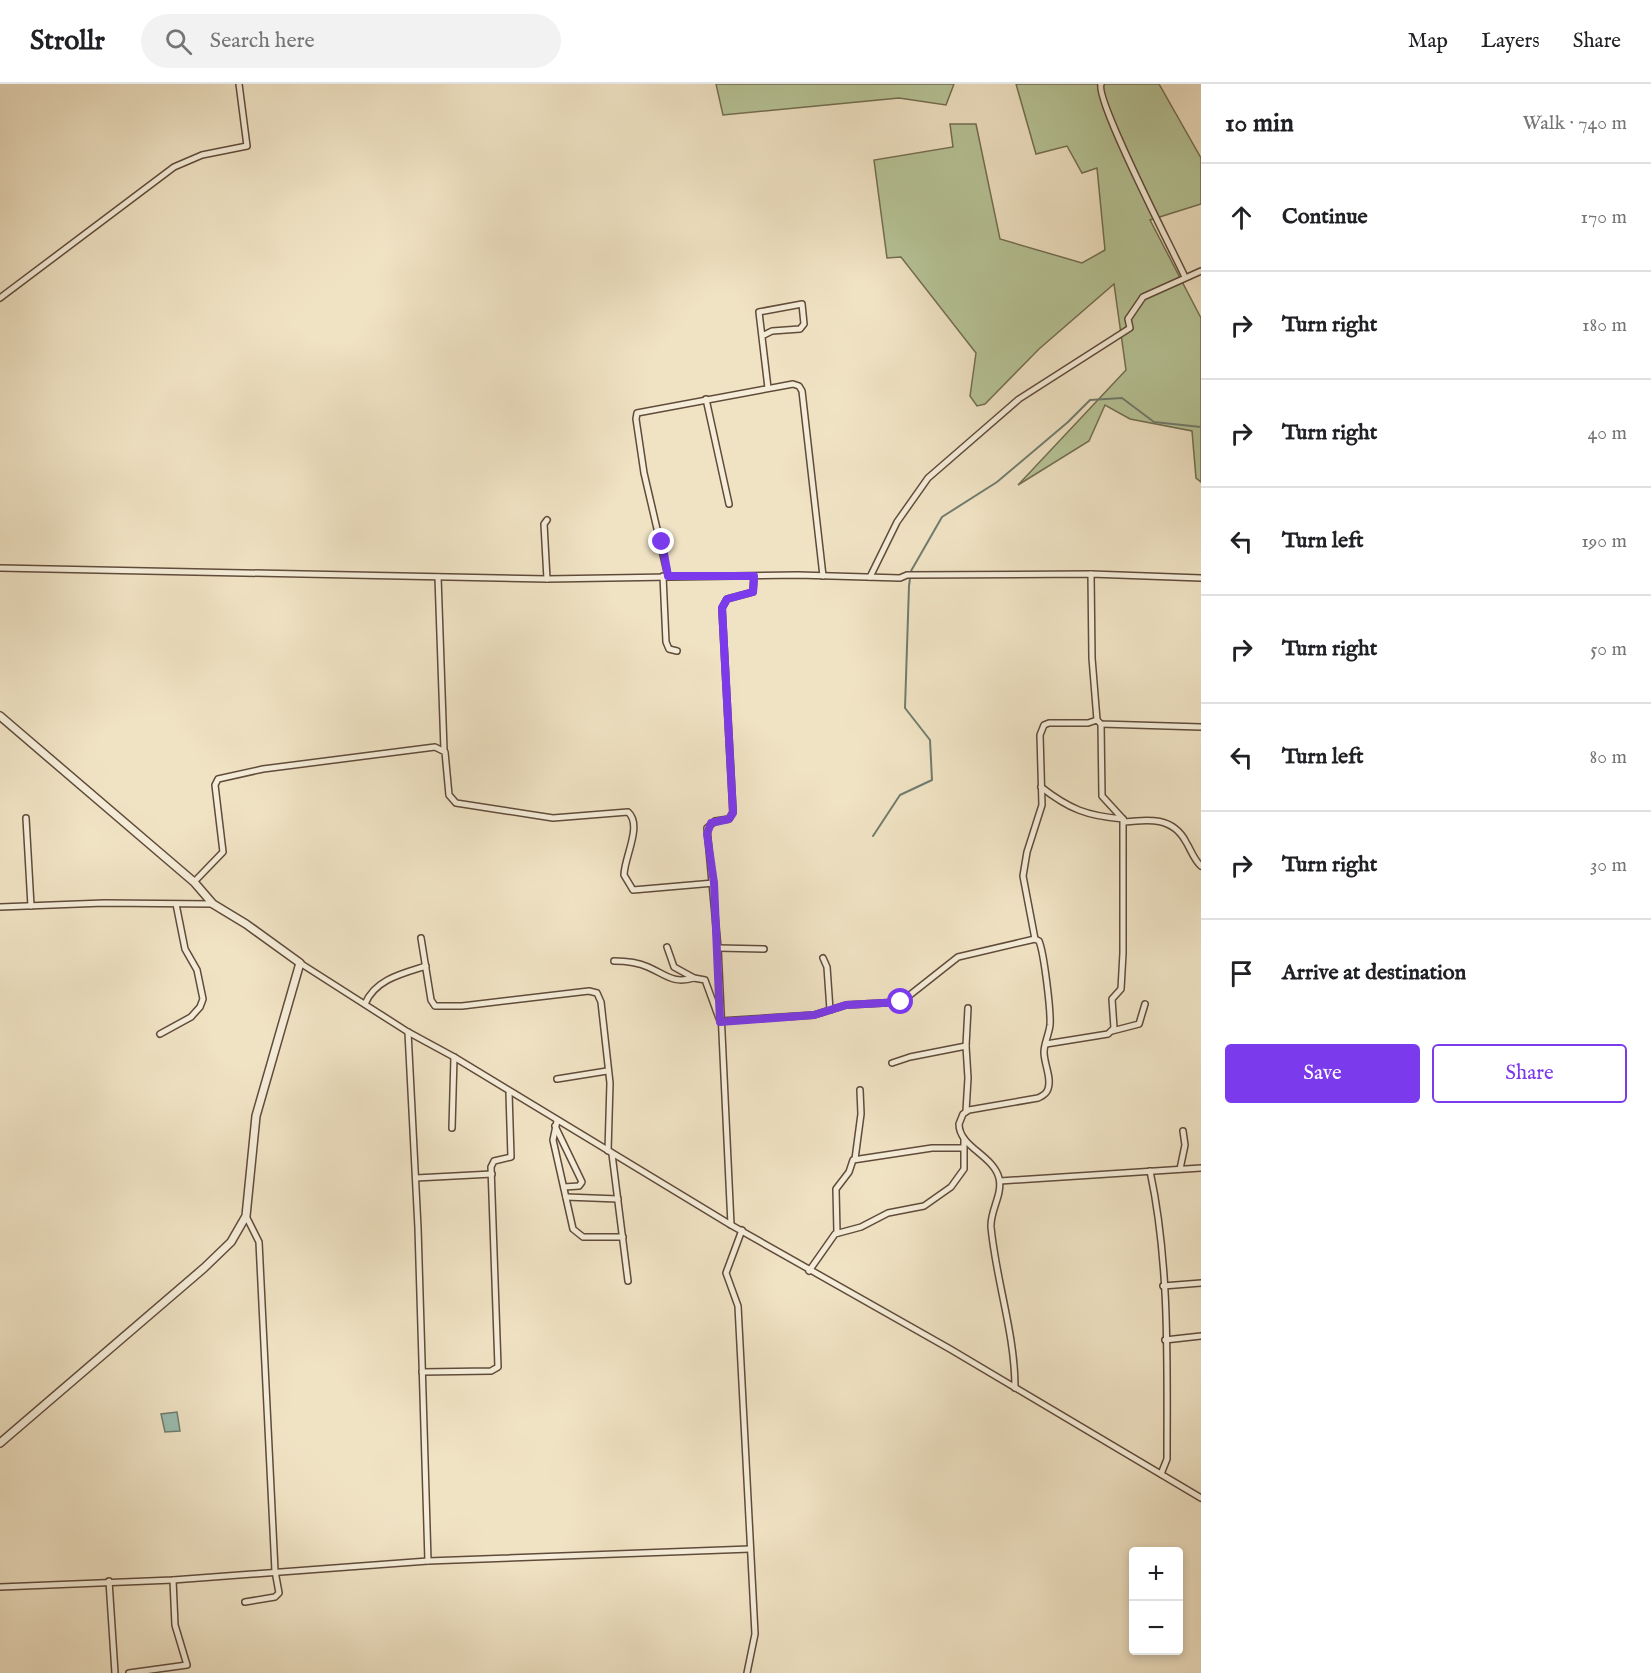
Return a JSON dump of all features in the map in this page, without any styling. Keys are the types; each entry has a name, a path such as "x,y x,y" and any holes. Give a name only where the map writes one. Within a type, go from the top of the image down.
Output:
{"street":[{"path":"0,298 174,167 202,155 247,146 238,84"},
{"path":"1101,84 1101,94 1125,152 1185,277"},
{"path":"870,577 903,513 935,472 1019,399 1130,328 1128,319 1143,297 1201,271"},
{"path":"762,336 772,331 800,329 804,324 802,304 759,312 768,388"},
{"path":"677,651 669,649 666,642 666,576 644,473 636,416 641,411 793,384 800,386 823,576"},
{"path":"706,399 729,504"},
{"path":"547,520 544,524 547,579"},
{"path":"0,568 547,579 666,576 900,578 915,575 1090,574 1201,578"},
{"path":"1090,574 1091,630 1099,722 1102,796 1124,820 1124,952 1120,989 1112,997 1114,1025 1111,1031"},
{"path":"731,1225 718,948 714,883 707,828 715,821 729,819 733,813 722,608 727,599 753,592 754,576"},
{"path":"438,577 444,750 448,795 456,803 553,818 628,812 635,825 624,870 628,886 641,891 714,883"},
{"path":"0,716 194,882 213,904 260,933 300,963 408,1032 454,1057 556,1123 1201,1498"},
{"path":"966,1112 1045,1094 1049,1080 1044,1061 1050,1028 1050,1002 1041,946 1035,939 1023,876 1027,852 1041,813 1040,735 1044,725 1099,722 1201,727"},
{"path":"194,882 223,852 214,785 218,779 263,769 370,754 435,747 444,750"},
{"path":"1041,787 1080,813 1124,820 1148,819 1170,824 1183,837 1201,866"},
{"path":"26,818 31,906"},
{"path":"160,1034 191,1017 197,1012 203,999 197,970 185,950 176,904"},
{"path":"0,907 213,904"},
{"path":"421,938 431,1000 438,1007 589,991 597,993 601,1002 610,1083 610,1153 628,1281"},
{"path":"720,1022 814,1015 846,1005 901,1002 958,957 1035,939"},
{"path":"667,947 674,967 694,978 705,980 720,1022"},
{"path":"718,948 764,949"},
{"path":"823,958 827,967 830,1010"},
{"path":"614,961 642,965 671,980 680,982 694,978"},
{"path":"0,1443 231,1242 246,1216 256,1116 300,963"},
{"path":"365,1004 373,990 387,980 426,966"},
{"path":"1046,1044 1139,1024 1145,1004"},
{"path":"968,1008 966,1112 959,1124 964,1139 990,1162 1000,1181 991,1226 1013,1349 1015,1388"},
{"path":"408,1032 416,1178 428,1562"},
{"path":"892,1063 910,1057 966,1046"},
{"path":"452,1128 454,1057"},
{"path":"557,1079 607,1071"},
{"path":"837,1233 837,1189 855,1159 861,1119 860,1090"},
{"path":"422,1372 491,1371 498,1367 492,1163 511,1158 509,1093"},
{"path":"556,1123 553,1140 573,1229 578,1235 623,1237"},
{"path":"556,1123 582,1182 579,1186 564,1187"},
{"path":"1179,1169 1185,1145 1183,1131"},
{"path":"809,1271 829,1240 837,1233 861,1227 882,1215 931,1203 961,1175 964,1161 962,1148 964,1139"},
{"path":"855,1159 932,1148 962,1148"},
{"path":"1000,1181 1201,1168"},
{"path":"1150,1171 1161,1230 1165,1340 1167,1459 1161,1474"},
{"path":"416,1178 492,1174"},
{"path":"566,1197 618,1198"},
{"path":"245,1602 278,1595 259,1242 246,1216"},
{"path":"742,1230 726,1273 738,1306 755,1634 747,1673"},
{"path":"1163,1286 1201,1283"},
{"path":"1165,1340 1201,1336"},
{"path":"0,1587 173,1580 428,1562 750,1549"},
{"path":"129,1673 187,1665 175,1625 173,1580"},
{"path":"109,1581 115,1673"}],"green space":[{"path":"716,84 954,84 946,105 899,98 723,115"},
{"path":"1016,84 1159,84 1201,158 1201,204 1150,220 1201,318 1201,482 1196,478 1192,431 1130,419 1105,405 1089,441 1018,485 1126,370 1114,284 1039,349 985,404 977,406 970,396 976,353 901,257 887,258 874,160 953,147 950,124 976,124 1000,239 1082,263 1105,250 1097,168 1082,173 1067,146 1036,154"}],"water":[{"path":"177,1412 180,1431 165,1432 161,1414"}],"waterway":[{"path":"873,836 900,795 932,780 930,740 905,708 909,586 911,571 942,517 997,482 1068,422 1090,400 1122,398 1154,422 1201,427"}],"route":[{"path":"662,542 668,576 754,576 753,592 732,596 723,603 722,608 733,813 729,819 715,821 707,828 714,883 720,1022 814,1015 839,1006 901,1002"}]}
